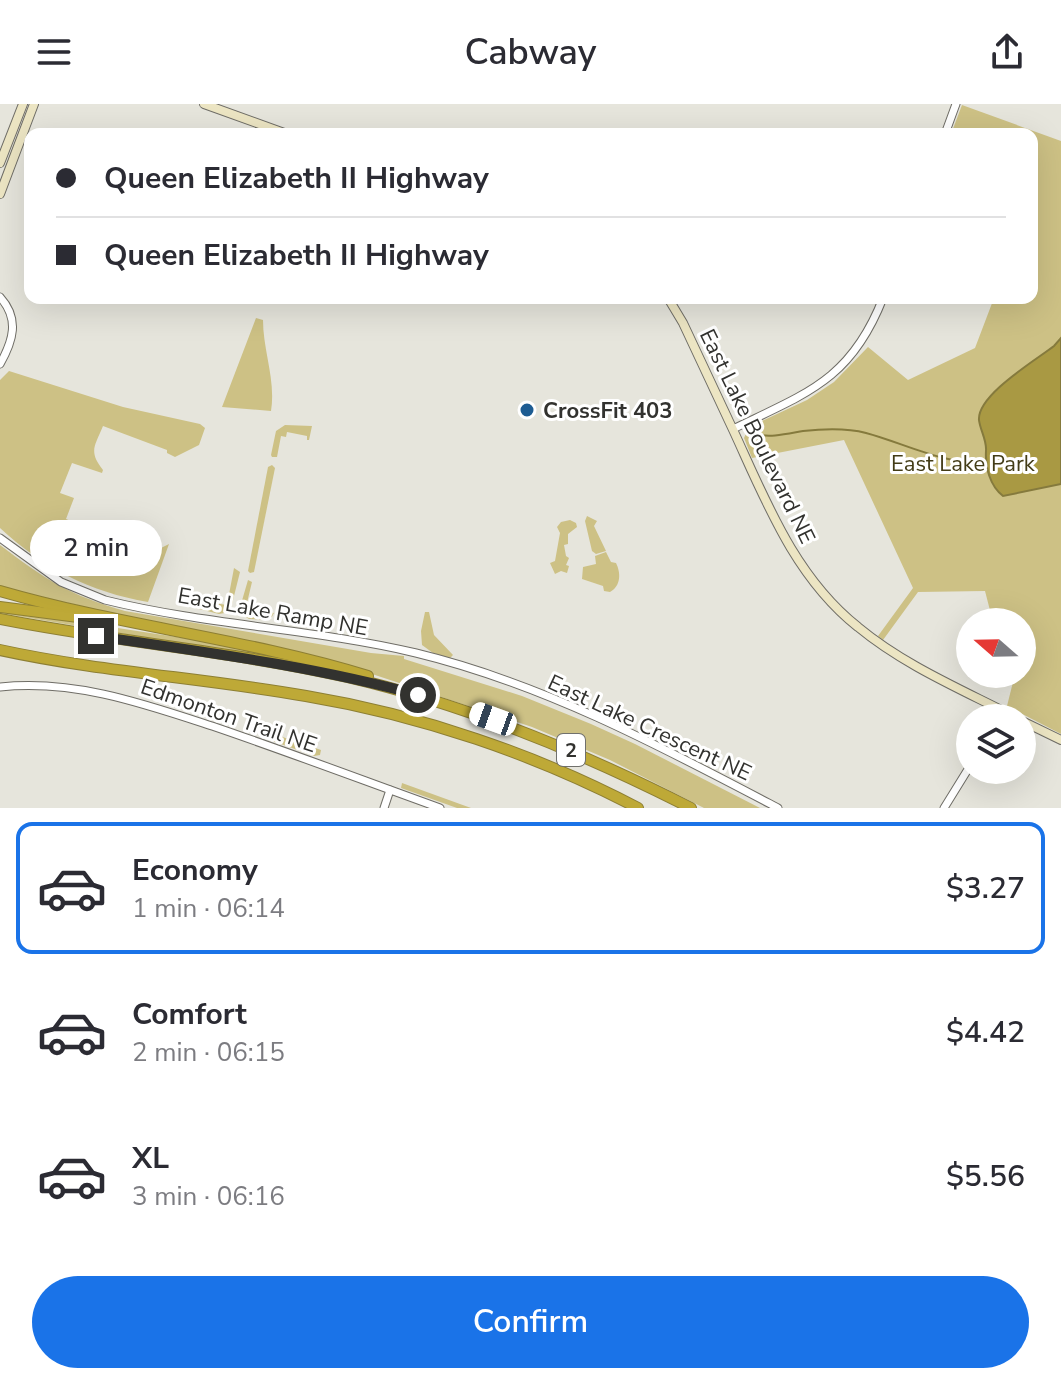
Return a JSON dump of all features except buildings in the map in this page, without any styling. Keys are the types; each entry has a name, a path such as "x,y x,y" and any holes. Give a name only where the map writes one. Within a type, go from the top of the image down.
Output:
{"highway":[{"path":"0,591 139,625 339,667 445,703"},
{"path":"0,607 139,625"},
{"name":"2","path":"0,619 344,676 445,703 584,755 691,808"},
{"name":"2","path":"0,653 295,694 404,718 513,753 638,808"}],"main road":[{"path":"0,163 23,104"},
{"path":"25,128 34,104"},
{"path":"204,104 270,128"},
{"path":"0,194 24,130"},
{"name":"East Lake Boulevard NE","path":"672,304 787,542 813,581 858,627 896,655 990,704"},
{"path":"1036,728 1061,740"}],"street":[{"path":"947,128 956,104"},
{"path":"0,297 8,307 13,325 11,340 0,364"},
{"path":"733,429 805,395 830,378 858,349 881,304"},
{"name":"East Lake Ramp NE","path":"0,538 61,582 105,600 414,653"},
{"name":"East Lake Crescent NE","path":"414,653 496,678 585,712 649,741 778,808"},
{"name":"Edmonton Trail NE","path":"0,687 60,687 105,693 253,740 440,808"},
{"path":"944,808 959,784"},
{"path":"384,808 390,790"}],"green space":[{"name":"East Lake Park","path":"962,105 1025,128 953,128"},
{"name":"East Lake Park","path":"1038,133 1061,141 1061,734 1036,721 1036,704 1008,704 1012,688 1036,688 1036,608 989,608 985,591 918,592 883,640 878,636 913,588 844,440 752,458 744,438 749,427 807,400 834,382 868,347 908,380 975,348 992,304 1038,304"},
{"path":"256,318 263,320 272,388 271,411 222,407"},
{"path":"9,371 123,407 200,424 205,428 199,445 175,457 167,450 103,426 94,448 102,473 72,463 60,493 74,498 66,519 83,526 80,534 90,538 96,528 157,550 169,544 148,602 106,592 68,576 33,555 0,528 0,380"},
{"path":"285,425 312,426 309,440 307,436 287,432 286,437 281,436 277,457 272,457 276,431"},
{"path":"272,465 275,468 254,572 250,573 268,467"},
{"path":"587,516 597,521 594,526 606,551 596,554 592,551 585,521"},
{"path":"570,520 577,527 568,534 568,544 564,545 569,558 566,565 569,566 567,573 561,571 555,574 550,563 555,561 560,533 557,527 561,522"},
{"path":"0,545 59,585 125,611 404,656 404,659 522,696 635,744 760,808 704,808 610,760 532,727 366,672 8,589 0,586"},
{"path":"606,552 611,562 616,563 619,575 618,583 610,592 604,591 603,586 582,579 583,567 596,564 595,556"},
{"path":"234,568 240,572 230,612 219,614 195,608 194,600 227,605"},
{"path":"248,580 252,582 246,607 274,613 270,620 244,616 241,604"},
{"path":"0,610 196,640 291,662 0,613"},
{"path":"425,612 429,612 434,635 453,655 450,658 433,653 422,645"},
{"path":"262,730 321,750 320,755 314,756 259,736"},
{"path":"402,783 471,808 457,808 401,788"}],"shaded area":[{"path":"1061,338 1061,484 1003,496 992,482 988,470 979,420 981,410 997,389"}],"waterway":[{"path":"754,434 772,436 803,431 851,430 956,461 986,462"}],"place":[{"name":"CrossFit 403","path":"527,410"}],"route":[{"path":"96,636 284,665 418,695"}]}
